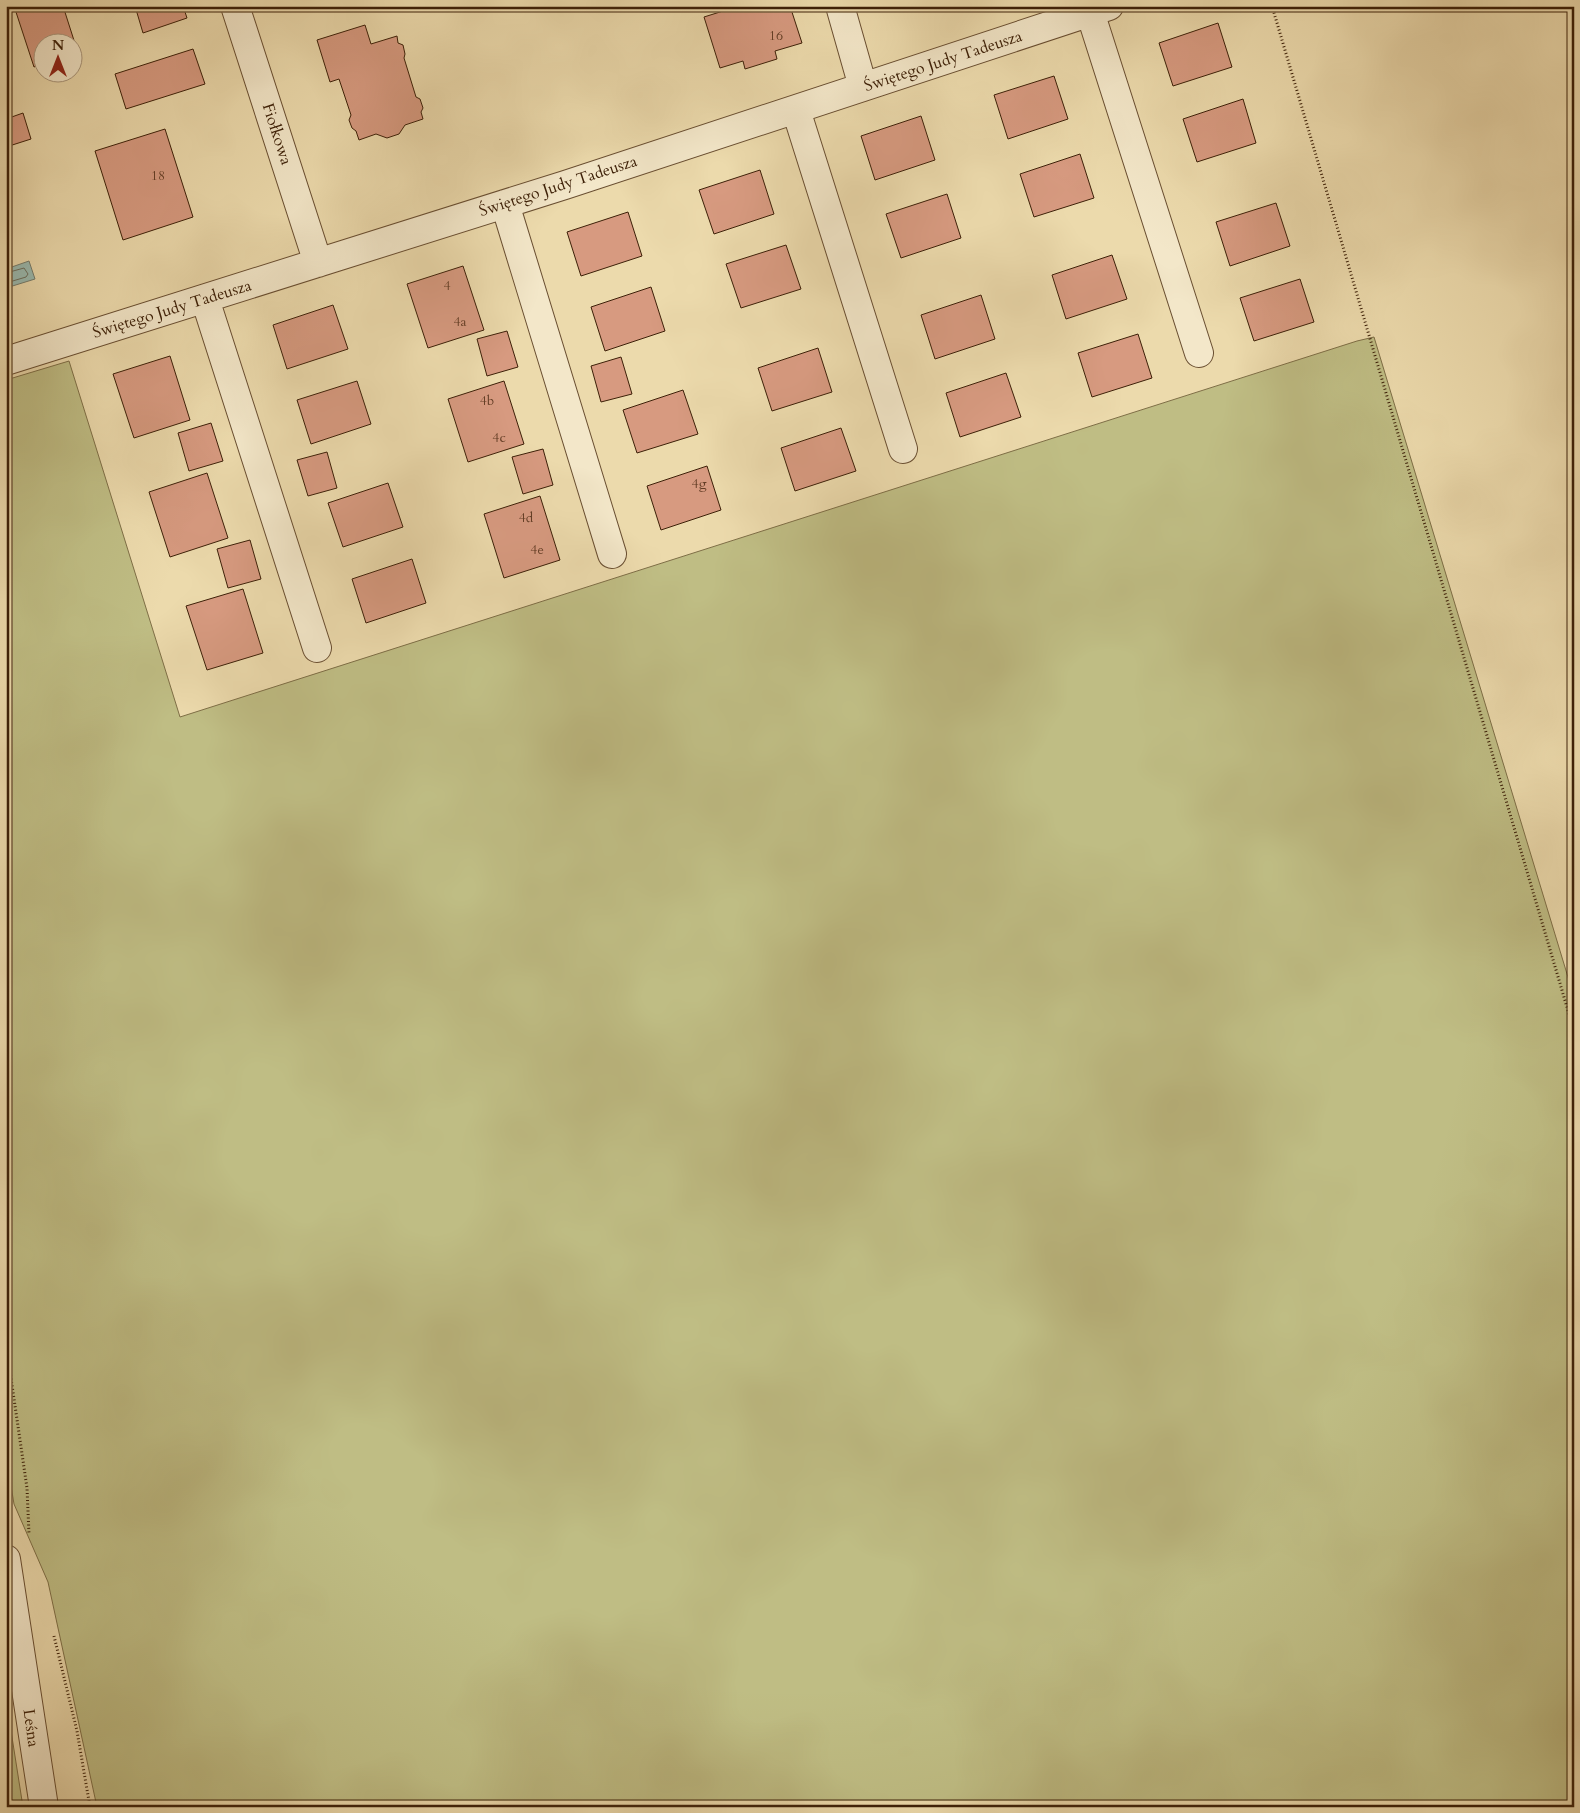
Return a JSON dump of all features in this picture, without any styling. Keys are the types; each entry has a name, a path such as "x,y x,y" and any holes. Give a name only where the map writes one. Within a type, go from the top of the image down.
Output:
{"street":[{"name":"Fiołkowa","path":"235,6 318,262"},
{"path":"840,6 863,87"},
{"name":"Świętego Judy Tadeusza","path":"6,361 505,204 1099,9"},
{"path":"1099,9 1199,353"},
{"path":"796,110 903,449"},
{"path":"505,204 612,554"},
{"path":"205,299 317,648"},
{"name":"Leśna","path":"6,1560 44,1807"}],"path":[{"path":"1272,6 1574,1031"}],"shaded area":[{"path":"1374,337 1574,997 1574,1807 97,1807 48,1582 14,1504 6,1456 6,380 69,361 180,717"},
{"path":"6,1699 23,1807 6,1807"}],"water":[{"path":"29,261 35,279 6,288 6,269"}],"building":[{"path":"14,6 63,6 71,32 32,32 32,61"},
{"path":"135,6 183,6 187,18 143,33"},
{"path":"739,6 790,6 802,43 775,51 777,59 745,69 743,61 720,68 704,17"},
{"path":"1218,23 1232,67 1173,86 1159,43"},
{"path":"365,25 371,44 397,36 398,43 403,45 404,58 416,97 420,99 423,108 421,112 423,119 405,125 399,134 387,138 376,134 359,140 349,120 351,115 339,79 330,82 317,40"},
{"path":"193,49 205,84 126,109 115,74"},
{"path":"1054,76 1068,119 1008,139 994,95"},
{"path":"1243,99 1256,143 1197,162 1183,119"},
{"path":"23,113 31,139 6,147 6,119"},
{"path":"921,116 935,160 875,180 861,136"},
{"path":"165,129 193,217 123,240 95,151"},
{"path":"1080,154 1094,198 1034,217 1020,174"},
{"path":"760,170 774,214 714,234 699,190"},
{"path":"947,194 961,238 901,258 886,214"},
{"path":"1276,203 1290,246 1230,266 1216,222"},
{"path":"628,212 642,256 581,276 567,232"},
{"path":"786,245 801,289 741,308 726,264"},
{"path":"1112,255 1127,299 1066,319 1052,275"},
{"path":"463,266 484,330 428,348 407,284"},
{"path":"1300,279 1314,322 1254,341 1240,298"},
{"path":"651,287 665,331 605,351 591,307"},
{"path":"981,295 995,339 935,359 921,315"},
{"path":"333,305 348,349 287,369 273,325"},
{"path":"507,331 518,367 487,376 477,339"},
{"path":"1138,334 1152,378 1092,397 1078,353"},
{"path":"818,348 832,392 772,411 758,368"},
{"path":"170,356 190,420 134,438 113,374"},
{"path":"621,357 632,394 601,402 591,366"},
{"path":"1006,373 1021,417 960,437 946,393"},
{"path":"357,381 371,424 311,444 297,400"},
{"path":"504,381 524,444 468,462 448,399"},
{"path":"683,390 698,434 637,453 623,410"},
{"path":"211,423 223,461 189,471 178,433"},
{"path":"841,428 856,471 795,491 781,448"},
{"path":"543,449 553,485 523,494 512,457"},
{"path":"327,452 337,488 308,496 297,460"},
{"path":"707,466 721,510 661,530 647,486"},
{"path":"207,473 228,538 170,557 149,492"},
{"path":"388,483 403,527 343,547 328,503"},
{"path":"540,496 560,560 504,578 484,514"},
{"path":"250,540 261,579 228,588 217,549"},
{"path":"412,559 426,603 366,623 352,579"},
{"path":"243,589 263,653 207,670 186,606"}]}
